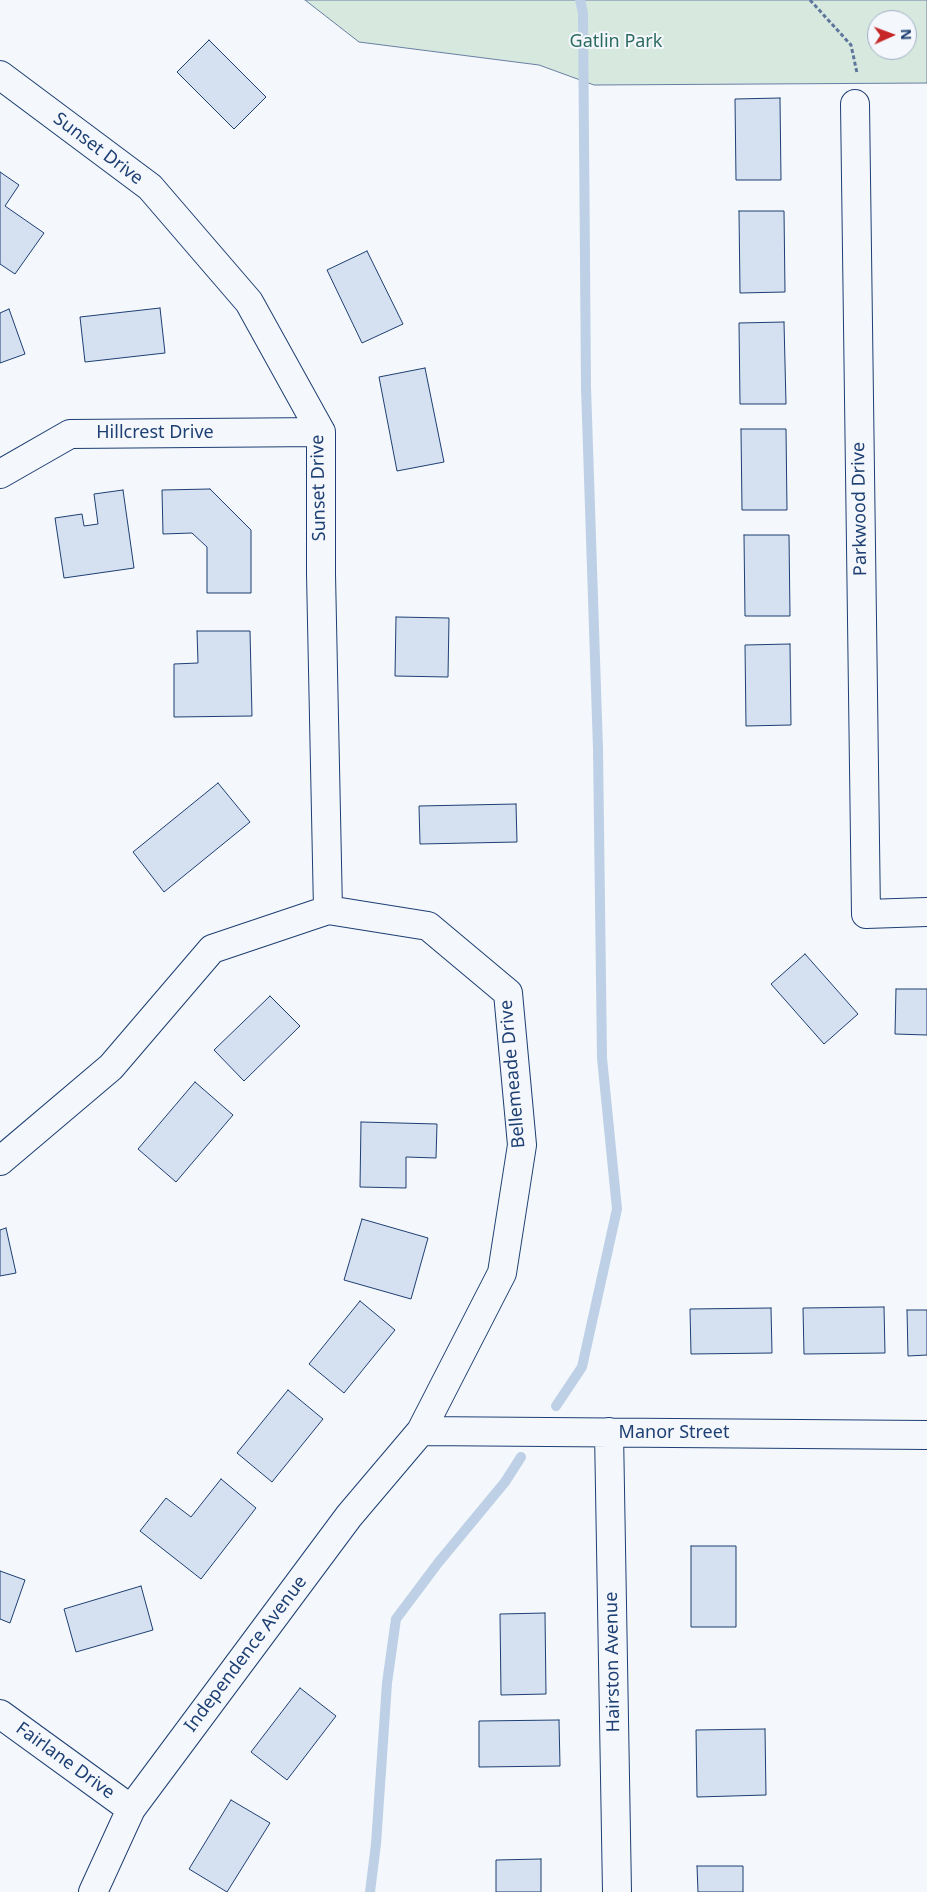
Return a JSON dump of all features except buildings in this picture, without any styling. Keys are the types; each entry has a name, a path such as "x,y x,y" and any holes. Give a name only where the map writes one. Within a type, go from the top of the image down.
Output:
{"street":[{"name":"Sunset Drive","path":"0,75 150,187 249,302 321,432 321,574 328,910"},
{"name":"Parkwood Drive","path":"855,104 866,914 927,912"},
{"name":"Hillcrest Drive","path":"0,474 70,434 321,432"},
{"name":"Bellemeade Drive","path":"0,1161 111,1067 212,949 328,910 428,926 508,993 522,1144 502,1273 421,1431"},
{"name":"Manor Street","path":"421,1431 927,1435"},
{"name":"Independence Avenue","path":"93,1892 131,1808 349,1516 421,1431"},
{"name":"Hairston Avenue","path":"609,1432 617,1892"},
{"name":"Fairlane Drive","path":"0,1714 131,1808"}],"path":[{"path":"810,0 851,45 857,70"}],"green space":[{"name":"Gatlin Park","path":"305,0 927,0 927,83 594,85 539,65 359,42"}],"waterway":[{"path":"556,1406 582,1367 617,1209 602,1058 598,749 586,387 583,13 580,0"},
{"path":"370,1892 376,1844 387,1683 396,1619 438,1563 505,1482 521,1457"}]}
